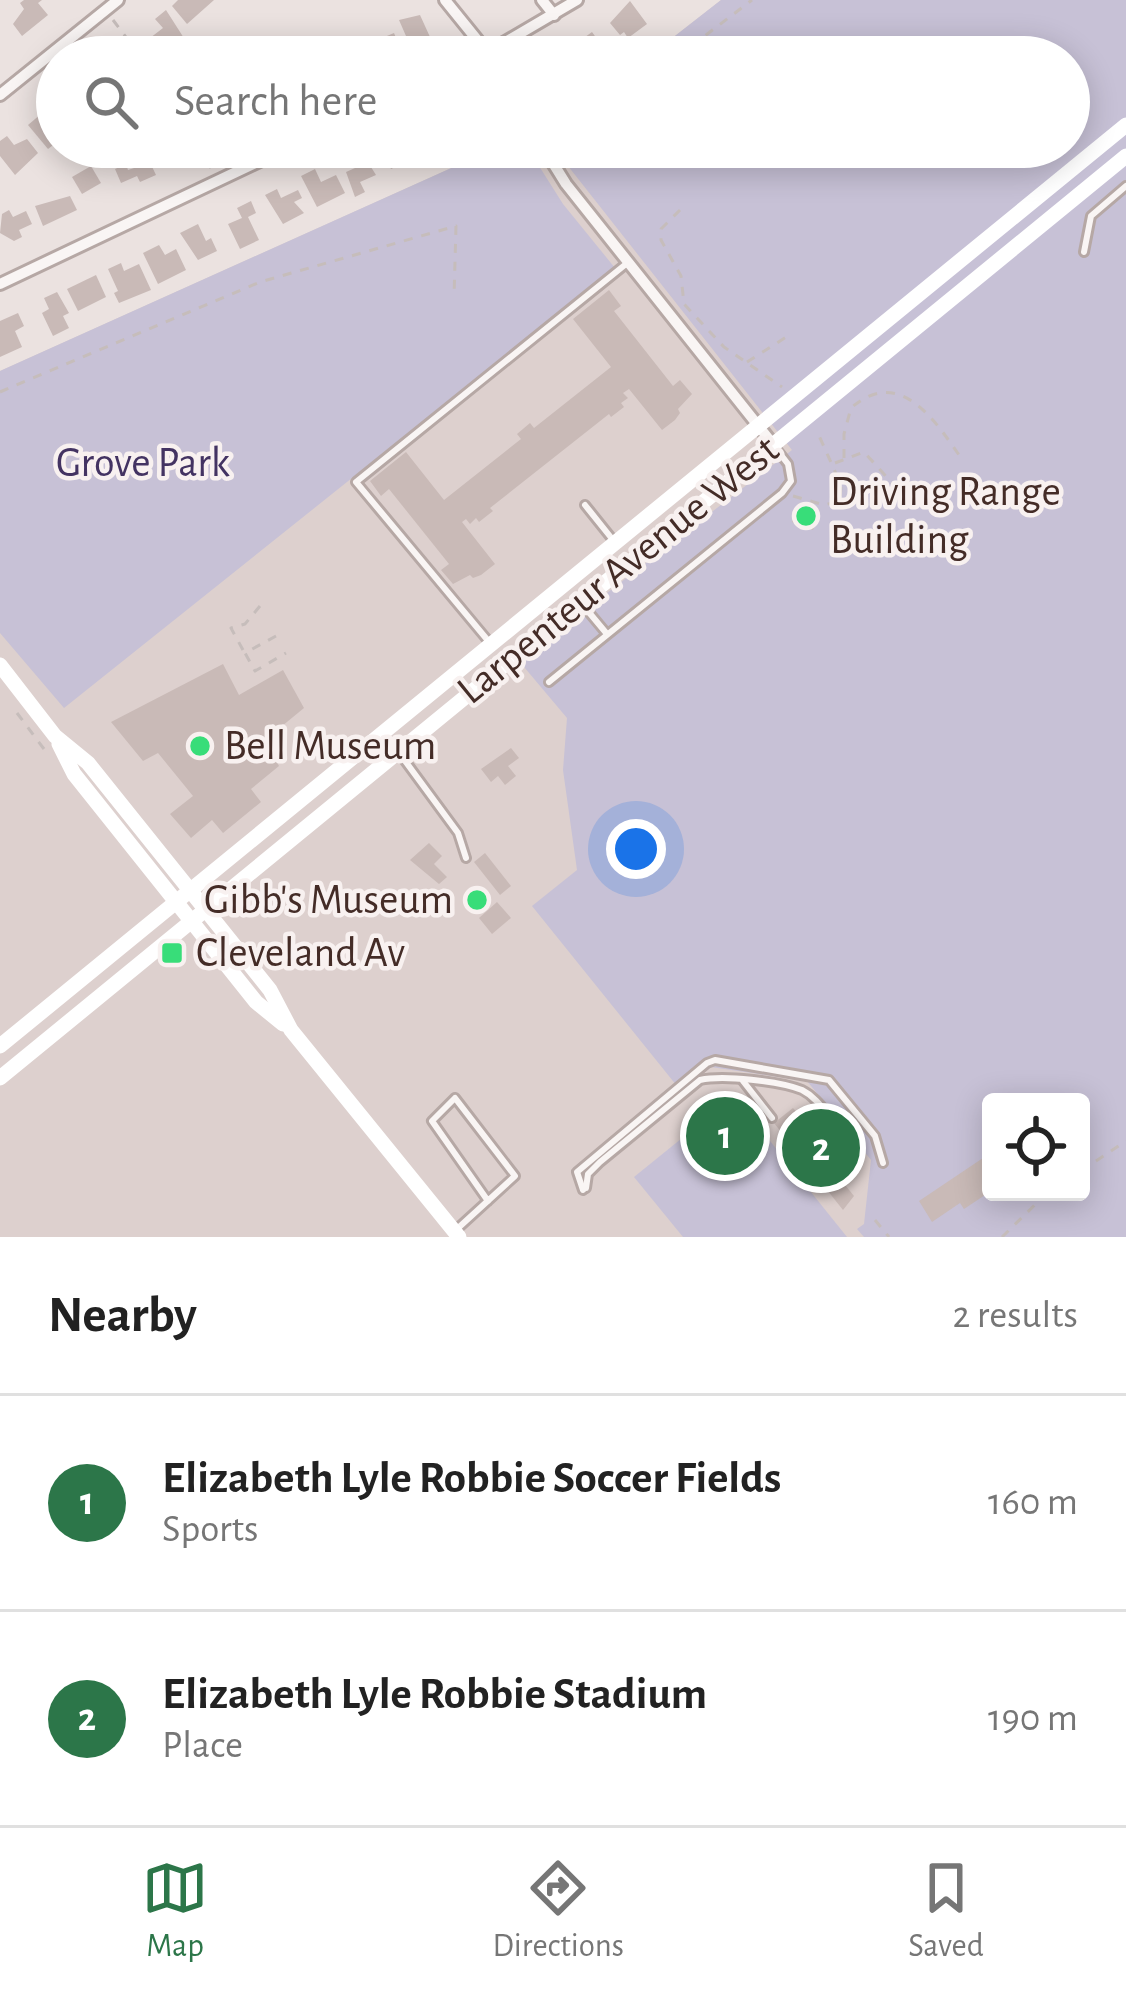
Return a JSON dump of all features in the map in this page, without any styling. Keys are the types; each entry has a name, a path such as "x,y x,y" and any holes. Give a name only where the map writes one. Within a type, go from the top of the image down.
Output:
{"main road":[{"name":"Larpenteur Avenue West","path":"1090,154 1126,125"},
{"name":"Larpenteur Avenue West","path":"0,1078 1126,157"},
{"name":"Larpenteur Avenue West","path":"0,1046 1073,168"},
{"path":"0,665 56,736 74,774 270,990 291,1030 456,1234"},
{"path":"395,722 405,746"}],"street":[{"path":"73,36 118,0"},
{"path":"445,0 471,36"},
{"path":"542,0 554,15"},
{"path":"519,36 577,0"},
{"path":"0,95 36,66"},
{"path":"0,284 245,168"},
{"path":"556,168 772,443"}],"lane":[{"path":"1084,252 1091,216 1126,186"},
{"path":"490,644 356,482 629,262"},
{"path":"549,682 782,493 791,481 788,464 772,443"},
{"path":"585,505 615,542"},
{"path":"580,602 607,634"},
{"path":"405,746 458,833 466,858"},
{"path":"831,1118 815,1099 796,1088 715,1077 700,1080 600,1162 588,1174 584,1189 577,1172 715,1060 811,1074 829,1081 875,1136 883,1163"},
{"path":"743,1081 772,1118"},
{"path":"456,1234 515,1176 455,1098 432,1121 488,1201"}],"path":[{"path":"705,36 752,0"},
{"path":"105,10 125,36"},
{"path":"211,168 218,181"},
{"path":"680,210 661,229 661,240 681,276 684,304 724,347 783,388"},
{"path":"0,392 260,283 456,226 454,297"},
{"path":"747,362 791,334"},
{"path":"844,458 851,408 867,398 899,394 923,408 959,454"},
{"path":"782,493 824,505 840,501 842,485 817,431"},
{"path":"833,464 864,452 892,483"},
{"path":"260,606 245,624 231,628 255,671 286,653"},
{"path":"245,653 276,636"},
{"path":"1090,1165 1126,1141"},
{"path":"1002,1237 1039,1201"},
{"path":"875,1220 889,1237"}],"shaded area":[{"path":"721,0 1126,0 1126,1237 0,1237 0,371 451,168 1090,168 1090,36 675,36"}],"green space":[{"path":"721,0 1126,0 1126,1237 864,1237 857,1229 864,1224 871,1160 807,1081 711,1067 681,1091 532,906 577,870 563,770 567,718 519,661 792,450 570,168 1090,168 1090,36 675,36"},
{"name":"Grove Park","path":"451,168 540,168 615,268 64,708 0,633 0,371"},
{"path":"734,1096 847,1237 683,1237 634,1177"}],"building":[{"path":"42,0 38,3 48,15 22,36 13,24 24,9 20,3"},
{"path":"178,0 214,0 187,24 172,6"},
{"path":"630,1 647,24 627,36 610,23"},
{"path":"166,10 183,36 153,36 163,28 155,19"},
{"path":"420,15 430,36 406,36 399,20"},
{"path":"7,136 14,145 27,139 36,155 15,175 0,156 0,141"},
{"path":"92,168 101,183 82,194 72,177"},
{"path":"153,168 156,175 121,183 115,169"},
{"path":"372,168 376,175 360,182 365,192 355,197 346,172"},
{"path":"315,169 321,182 336,175 345,193 317,207 301,176"},
{"path":"277,189 281,198 298,190 302,198 294,202 304,213 283,224 265,195"},
{"path":"70,196 77,210 43,226 35,206"},
{"path":"251,201 256,213 248,217 259,240 240,249 228,224 242,218 237,208"},
{"path":"9,210 13,217 26,211 32,224 19,230 22,237 14,241 0,233 2,214"},
{"path":"198,224 217,251 198,260 180,233"},
{"path":"159,245 165,255 176,249 186,270 158,284 143,253"},
{"path":"121,263 124,271 139,264 151,290 119,303 108,269"},
{"path":"96,275 106,297 78,311 67,289"},
{"path":"609,290 621,306 614,311 673,386 680,380 692,394 662,430 629,389 623,393 628,398 621,403 624,407 490,508 493,511 479,522 476,518 470,524 466,519 462,522 495,564 481,575 453,584 441,570 449,564 389,489 381,496 370,481 406,452 444,500 521,439 517,434 530,423 534,428 611,367 573,319"},
{"path":"57,292 69,313 63,316 69,328 53,336 42,313 49,309 44,298"},
{"path":"18,313 24,326 15,331 22,347 0,357 0,321"},
{"name":"Driving Range Building","path":"799,503 820,511 813,530 792,522"},
{"name":"Bell Museum","path":"223,664 239,695 283,670 304,708 265,740 279,766 251,789 261,802 223,833 212,820 191,838 170,814 193,796 158,753 143,761 111,722"},
{"path":"511,748 519,758 508,766 516,776 505,785 498,776 491,782 481,769"},
{"path":"429,843 442,856 434,864 447,877 439,884 410,860"},
{"path":"485,853 511,886 500,895 474,862"},
{"path":"497,902 511,918 492,934 479,918"},
{"path":"793,1108 800,1116 795,1120 808,1137 818,1129 825,1138 834,1131 857,1159 852,1163 856,1168 841,1180 854,1196 843,1210 774,1123"},
{"path":"982,1159 982,1197 964,1209 960,1203 932,1222 919,1201"}],"place":[{"name":"Driving Range Building","path":"806,516"},
{"name":"Bell Museum","path":"200,746"},
{"name":"Gibb's Museum","path":"477,900"},
{"name":"Cleveland Av","path":"172,953"},
{"name":"Elizabeth Lyle Robbie Soccer Fields","path":"725,1136"},
{"name":"Elizabeth Lyle Robbie Stadium","path":"821,1148"}]}
